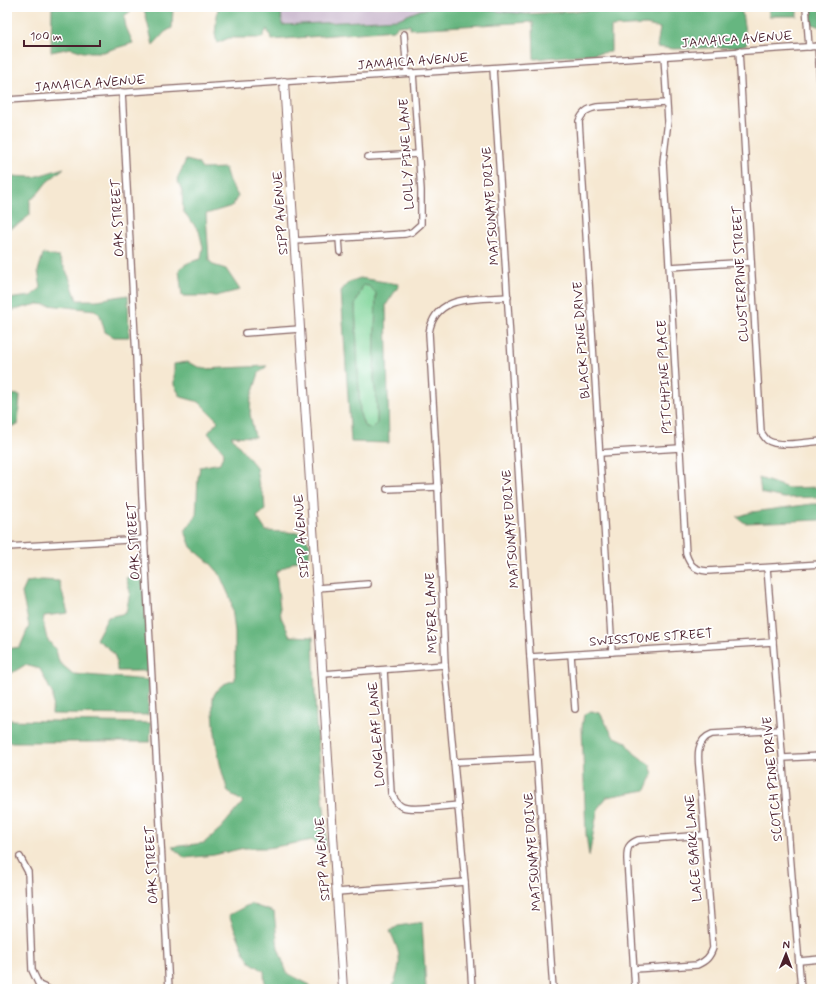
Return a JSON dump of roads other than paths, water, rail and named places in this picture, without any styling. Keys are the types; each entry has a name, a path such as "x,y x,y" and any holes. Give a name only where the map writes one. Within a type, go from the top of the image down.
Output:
{"street":[{"path":"806,7 809,46"},
{"path":"404,34 407,73"},
{"path":"819,46 821,99"},
{"name":"JAMAICA AVENUE","path":"7,100 819,46"},
{"name":"CLUSTERPINE STREET","path":"739,51 761,432 766,439 783,444 821,441"},
{"name":"PITCHPINE PLACE","path":"664,56 668,121 664,162 686,554 693,567 708,571 821,564"},
{"name":"MATSUNAYE DRIVE","path":"493,68 530,657 553,989"},
{"name":"LOLLY PINE LANE","path":"294,241 405,234 412,232 421,224 413,73"},
{"name":"SIPP AVENUE","path":"284,82 343,989"},
{"name":"OAK STREET","path":"122,92 169,989"},
{"name":"BLACK PINE DRIVE","path":"612,652 579,121 583,113 589,109 666,104"},
{"path":"368,157 418,154"},
{"path":"339,238 340,252"},
{"path":"670,267 751,262"},
{"name":"MEYER LANE","path":"472,989 465,882 445,665 438,487 429,333 430,323 436,313 455,301 508,297"},
{"path":"245,333 300,329"},
{"path":"600,453 680,448"},
{"path":"387,490 438,487"},
{"path":"7,547 145,539"},
{"name":"SCOTCH PINE DRIVE","path":"767,568 801,989"},
{"path":"317,588 368,584"},
{"name":"SWISSTONE STREET","path":"530,657 773,642"},
{"path":"571,654 574,709"},
{"path":"323,674 445,665"},
{"name":"LONGLEAF LANE","path":"384,670 391,793 394,801 403,807 414,808 458,805"},
{"name":"LACE BARK LANE","path":"634,969 697,965 706,961 713,948 699,753 702,741 706,736 712,734 780,730"},
{"path":"783,758 821,756"},
{"path":"454,762 537,758"},
{"path":"635,989 627,859 628,847 632,842 638,840 704,835"},
{"path":"20,857 28,872 32,970 39,985 48,989"},
{"path":"337,892 465,882"},
{"path":"799,961 821,959"}]}
